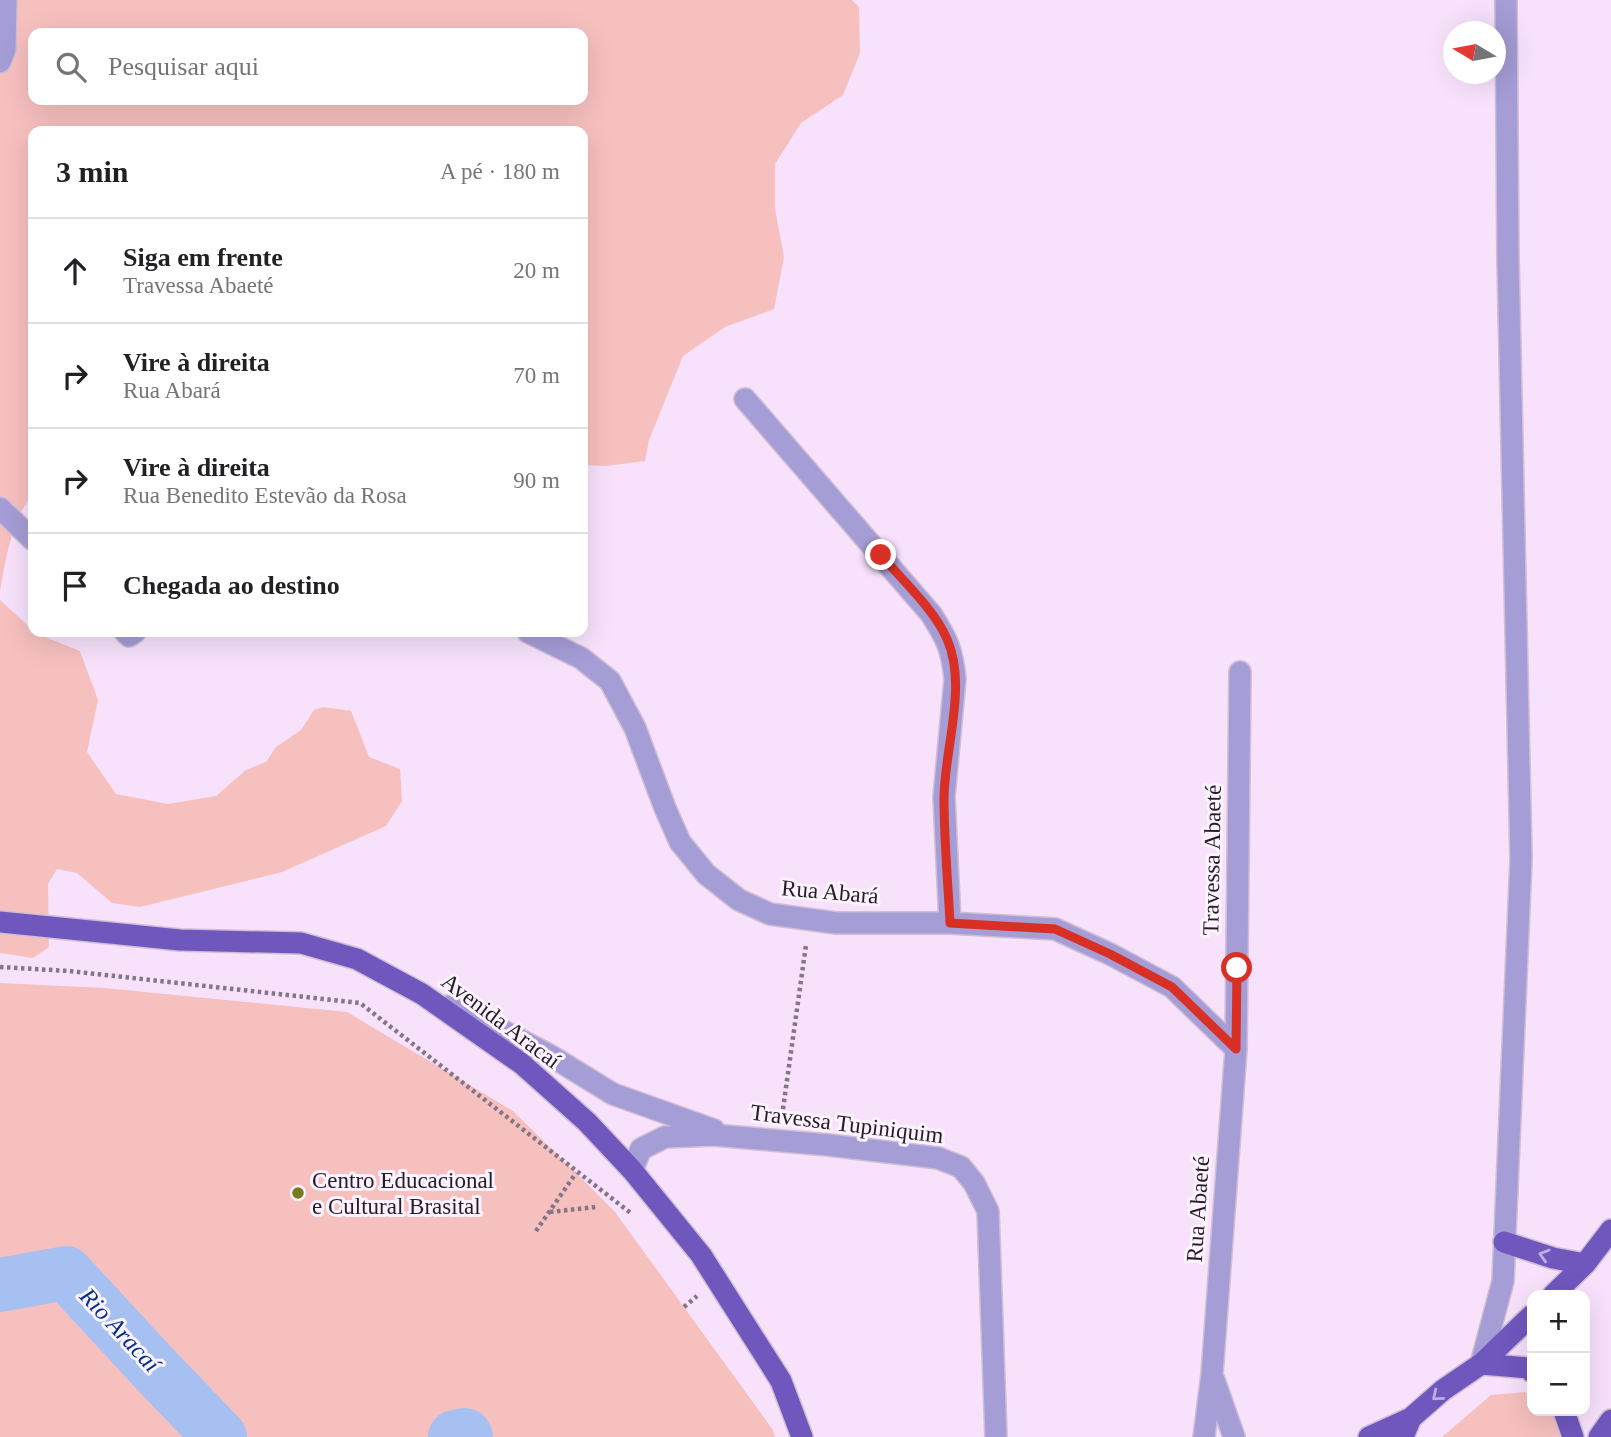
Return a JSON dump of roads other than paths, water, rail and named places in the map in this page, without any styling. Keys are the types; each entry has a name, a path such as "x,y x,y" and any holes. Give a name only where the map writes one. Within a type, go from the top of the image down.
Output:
{"main road":[{"name":"Avenida Aracaí","path":"0,922 180,940 301,943 357,959 422,994 522,1064 587,1122 632,1170 701,1255 782,1381 802,1437"},
{"path":"1558,1290 1585,1264 1611,1230"},
{"path":"1504,1242 1553,1258 1585,1264"},
{"path":"1369,1437 1407,1427 1443,1390 1481,1364 1527,1320"},
{"path":"1481,1364 1527,1368"},
{"path":"1566,1416 1573,1437"},
{"path":"1599,1437 1611,1420"}],"street":[{"path":"0,62 5,49 6,0"},
{"path":"1481,1364 1503,1281 1521,859 1508,260 1506,0"},
{"path":"745,399 931,614 947,639 955,679 944,797 950,923"},
{"path":"0,508 28,535"},
{"name":"Rua Abará","path":"538,637 582,658 610,681 635,728 680,842 706,873 739,900 770,914 836,923 950,923 1055,929 1172,987 1236,1049"},
{"name":"Travessa Abaeté","path":"1236,1049 1240,672"},
{"path":"422,994 551,1056 613,1094 733,1137"},
{"name":"Rua Abaeté","path":"1203,1437 1212,1374 1236,1049"},
{"name":"Travessa Tupiniquim","path":"632,1170 640,1149 665,1137 714,1135 938,1158 961,1167 974,1183 988,1211 996,1437"},
{"name":"Rua Abaeté","path":"1212,1374 1234,1437"}],"waterway":[{"name":"Rio Aracaí","path":"0,1285 66,1273 220,1437"},
{"name":"Rio Aracaí","path":"455,1437 466,1437"}],"place":[{"name":"Centro Educacional e Cultural Brasital","path":"298,1193"}]}
